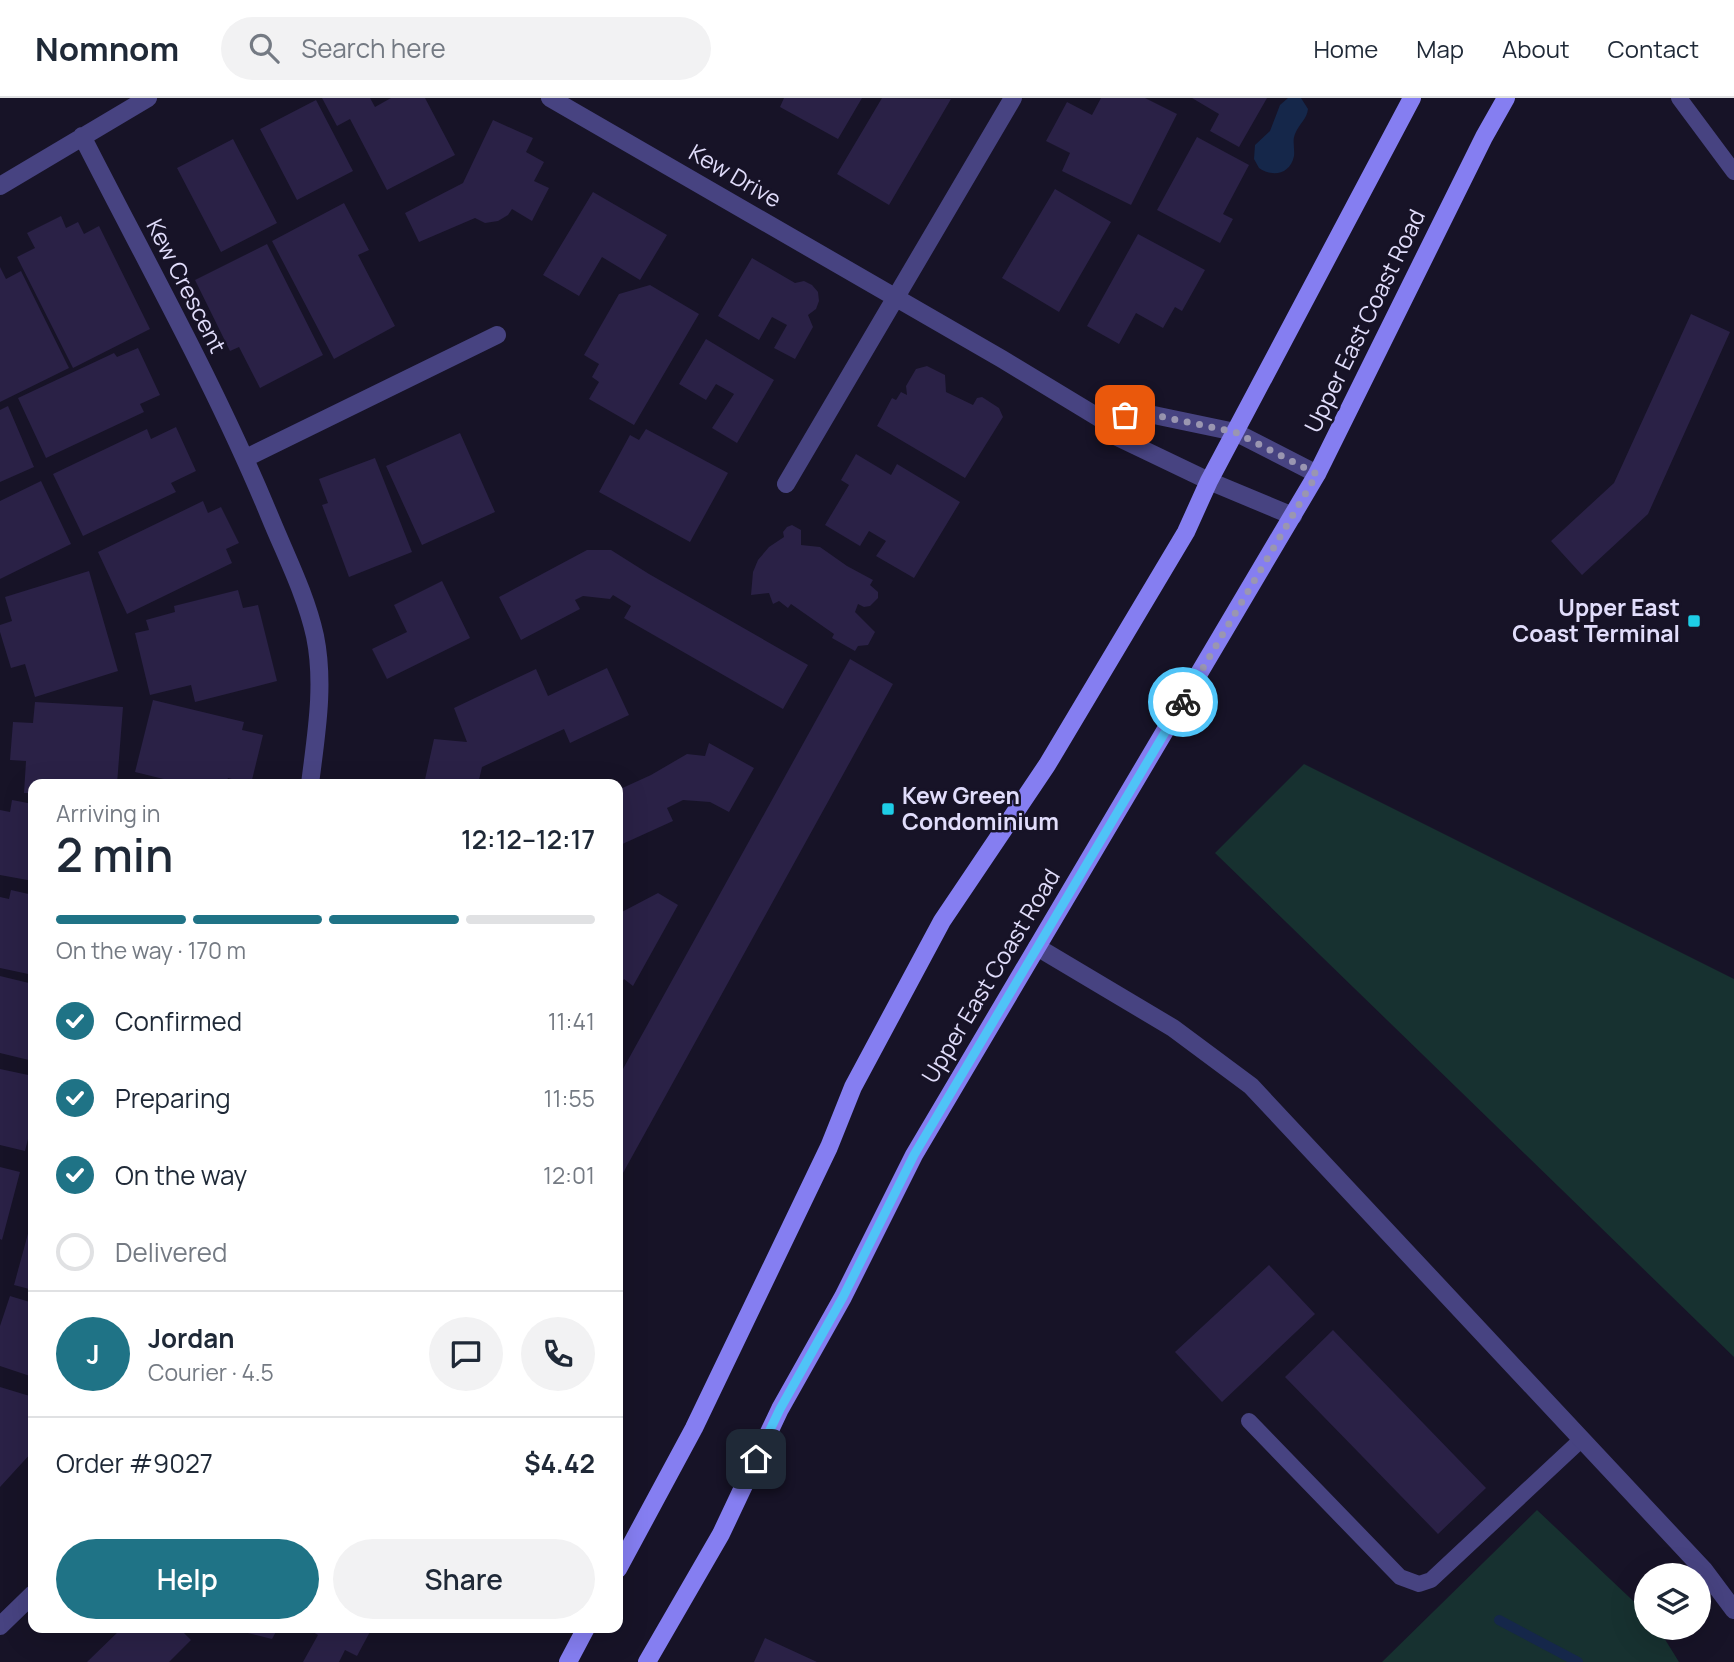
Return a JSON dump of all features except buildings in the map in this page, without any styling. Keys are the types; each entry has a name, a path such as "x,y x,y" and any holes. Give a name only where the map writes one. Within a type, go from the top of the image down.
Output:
{"main road":[{"path":"623,1560 694,1428 829,1147 853,1087 910,980 942,921 1047,765 1186,532 1209,481 1412,98"},
{"name":"Upper East Coast Road","path":"647,1662 721,1534 780,1409 843,1297 914,1155 1317,474 1484,137 1506,98"},
{"path":"568,1662 583,1633"}],"street":[{"path":"0,186 148,98"},
{"name":"Kew Drive","path":"550,98 896,296 1101,419 1115,436 1209,481 1293,516"},
{"path":"786,484 1013,98"},
{"name":"Kew Crescent","path":"82,136 246,458 302,593 315,636 319,676 319,713 311,779"},
{"path":"246,458 497,335"},
{"path":"1101,419 1135,413 1149,414 1235,432 1317,474"},
{"path":"1037,947 1173,1028 1251,1086 1704,1570 1734,1610"},
{"path":"0,1626 28,1599"}],"lane":[{"path":"1679,98 1734,172"},
{"path":"1249,1420 1400,1577 1419,1584 1431,1580 1582,1439"}],"green space":[{"path":"1304,764 1734,979 1734,1357 1215,853"},
{"path":"1537,1510 1634,1602 1634,1640 1665,1640 1679,1662 1382,1662"}],"water":[{"path":"1288,98 1301,98 1308,109 1307,113 1294,137 1294,156 1289,167 1285,171 1269,173 1259,168 1254,159 1255,145 1270,131 1280,105"}],"waterway":[{"path":"1499,1620 1578,1662"}],"way so far":[{"path":"1125,415 1149,414 1235,432 1317,474 1183,702"}],"place":[{"name":"Upper East Coast Terminal","path":"1694,621"},
{"name":"Kew Green Condominium","path":"888,809"}],"route":[{"path":"756,1459 780,1409 843,1297 914,1155 1183,702"}]}
